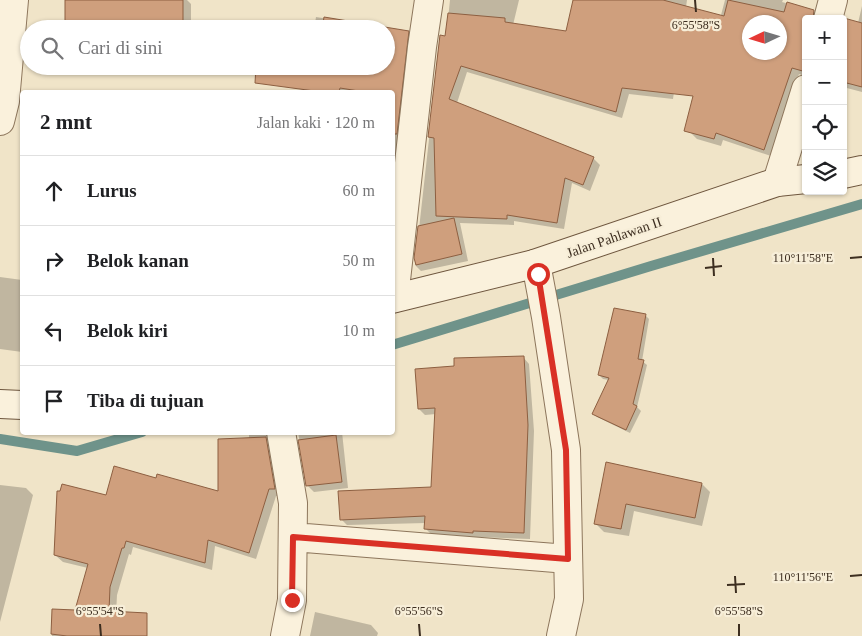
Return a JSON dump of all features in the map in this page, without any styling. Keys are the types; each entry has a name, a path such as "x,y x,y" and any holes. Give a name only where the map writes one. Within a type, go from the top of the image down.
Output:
{"street":[{"path":"0,121 5,100 14,0"},
{"path":"395,281 429,0"},
{"path":"829,15 834,0"},
{"path":"777,182 802,102"},
{"path":"847,173 862,170"},
{"name":"Jalan Pahlawan II","path":"395,298 536,269 777,182 802,179"},
{"path":"536,269 546,317 566,450 569,599 562,636"},
{"path":"0,404 20,406"},
{"path":"282,435 293,503 292,600 285,636"},
{"path":"293,537 568,559"}],"building":[{"path":"65,0 183,0 183,20 65,20"},
{"path":"573,0 663,0 724,16 728,0 784,12 787,2 814,10 813,15 802,15 802,71 792,68 764,150 716,133 714,139 684,131 693,96 622,88 616,112 461,66 449,99 594,157 583,185 565,178 557,223 507,215 507,219 436,216 434,138 428,137 440,35 445,36 448,13 505,18 505,22 566,31"},
{"path":"324,17 342,20 324,20"},
{"path":"847,19 862,23 862,87 847,83"},
{"path":"395,29 409,31 397,134 395,134 395,90 352,90 340,88 340,90 307,90 255,83 255,75 395,75"},
{"path":"454,218 462,254 416,265 414,258 418,226"},
{"path":"614,308 646,314 638,359 644,360 633,404 637,406 626,430 592,414 609,378 598,375"},
{"path":"524,356 528,425 524,533 473,531 473,533 424,529 425,516 340,520 338,491 431,487 435,408 418,409 415,369 454,366 454,358"},
{"path":"336,435 342,482 306,486 298,440"},
{"path":"266,437 275,489 269,489 249,553 208,540 205,563 126,541 110,587 109,611 147,613 147,636 67,636 51,634 52,609 75,610 88,564 54,555 57,491 60,491 62,484 106,495 114,466 156,478 157,474 218,491 218,439"},
{"path":"606,462 702,483 695,518 626,504 621,529 594,524"}],"waterway":[{"path":"395,344 862,204"},
{"path":"0,439 77,451 132,435"}],"route":[{"path":"292,600 293,537 568,559 566,450 538,274"}]}
